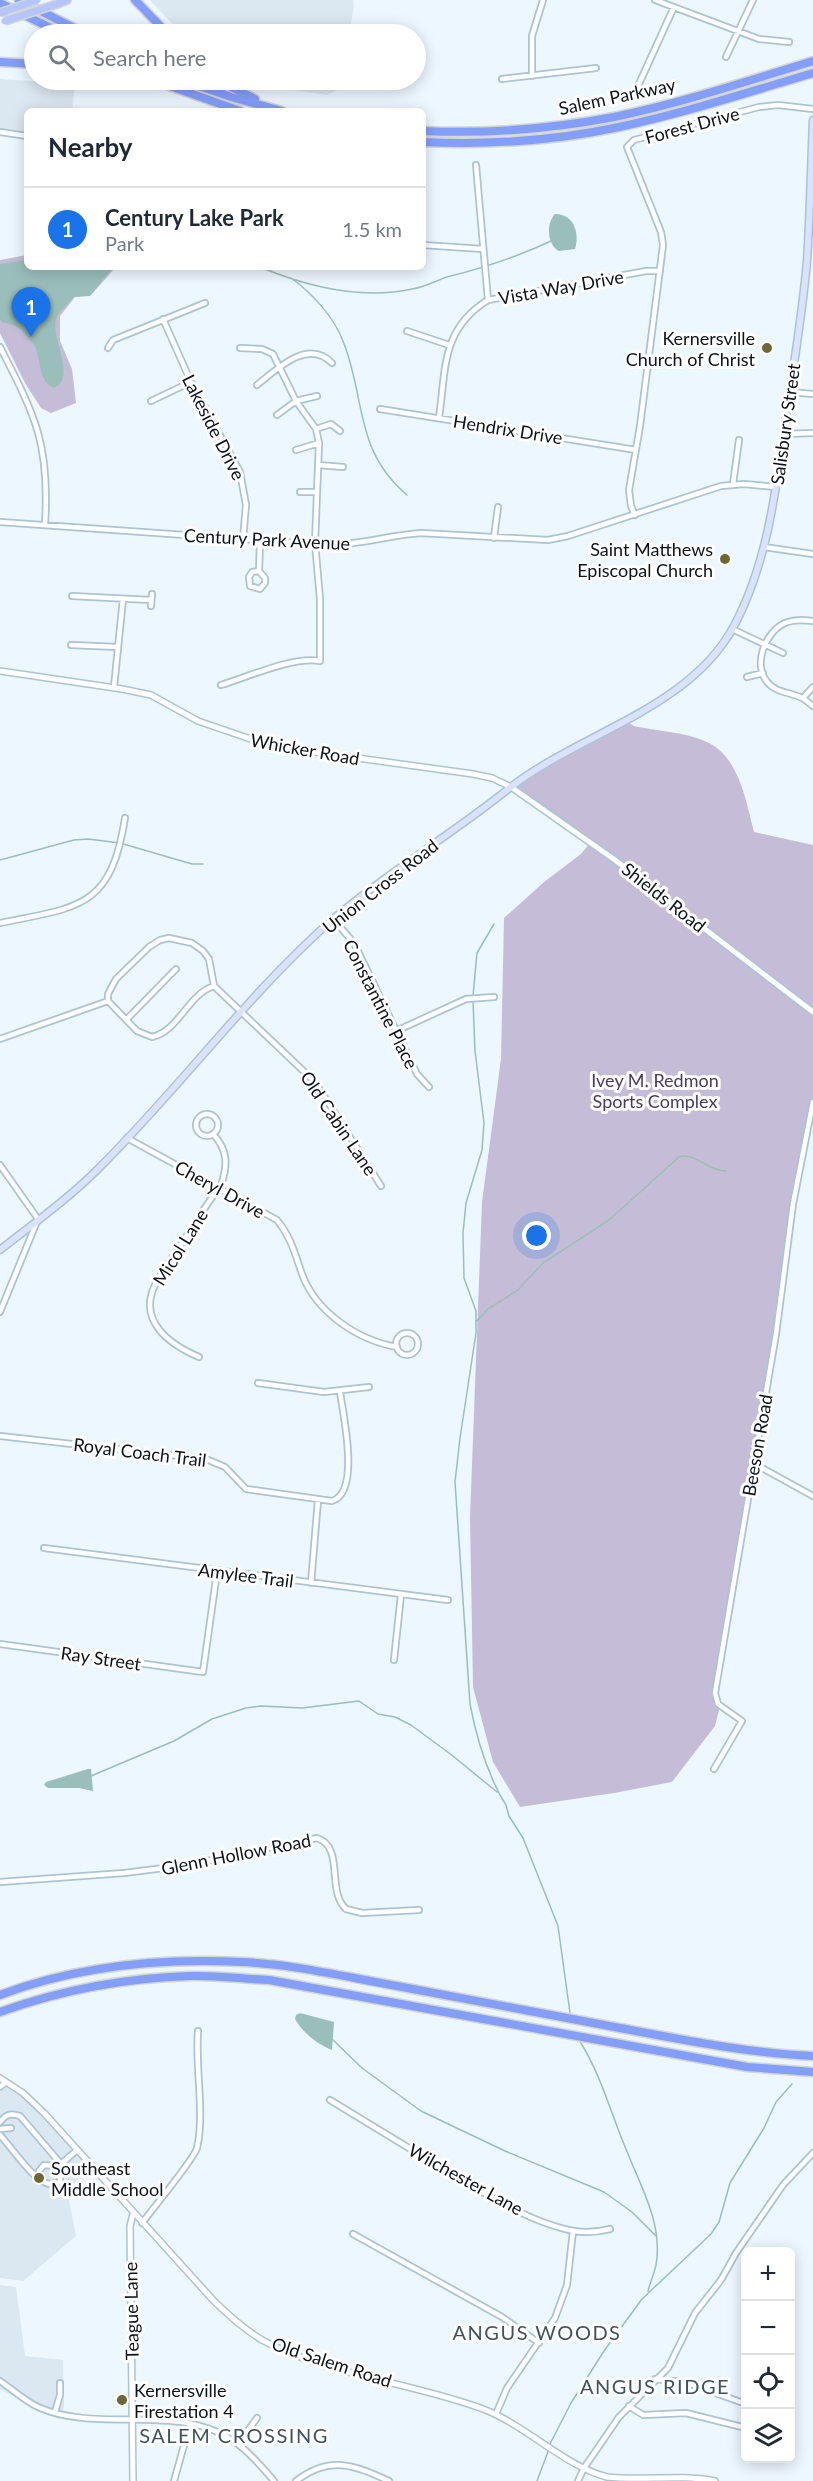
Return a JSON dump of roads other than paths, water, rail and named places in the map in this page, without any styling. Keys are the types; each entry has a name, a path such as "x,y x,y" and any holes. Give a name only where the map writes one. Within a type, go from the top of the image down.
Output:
{"highway":[{"path":"19,0 66,24"},
{"path":"137,1 159,24"},
{"path":"0,3 43,24"},
{"path":"0,62 24,63"},
{"name":"Salem Parkway","path":"426,131 495,132 592,121 656,107 813,62"},
{"name":"Salem Parkway","path":"426,142 496,142 594,132 666,116 813,73"},
{"path":"178,90 231,108"},
{"path":"211,90 271,108"},
{"path":"234,90 281,108"},
{"path":"0,1995 24,1986 95,1968 167,1961 242,1962 320,1972 700,2043 776,2054 813,2056"},
{"path":"0,2012 40,1998 117,1982 192,1976 269,1980 747,2067 813,2072"}],"main road":[{"path":"0,13 37,0"},
{"path":"3,22 67,0"},
{"name":"Salisbury Street","path":"764,547 776,488 810,261 813,120"},
{"name":"Union Cross Road","path":"0,1250 97,1170 243,1012 333,919 511,787 550,762 661,699 708,663 732,629 764,547"}],"street":[{"path":"532,75 532,36 543,0"},
{"path":"655,0 769,42 789,42"},
{"path":"726,57 753,0"},
{"path":"638,86 674,8"},
{"path":"502,79 596,68"},
{"name":"Forest Drive","path":"635,515 629,497 663,246 661,232 627,149 630,143 759,107 778,105 813,109"},
{"path":"0,132 24,136"},
{"path":"476,165 488,300"},
{"path":"426,245 483,249"},
{"name":"Vista Way Drive","path":"439,418 449,345 456,329 466,317 488,300 660,270"},
{"path":"108,348 113,340 205,303"},
{"name":"Lakeside Drive","path":"163,319 191,382 240,472 246,505 243,539"},
{"path":"407,331 449,345"},
{"path":"0,347 39,430 47,475 45,525"},
{"path":"221,686 293,662 312,659 320,661 320,599 315,543 319,443 316,429 296,402 273,354 266,350 240,348"},
{"path":"257,385 297,355 322,356 332,363"},
{"path":"151,401 191,382"},
{"path":"790,392 813,394"},
{"path":"277,415 296,402 317,396"},
{"name":"Hendrix Drive","path":"380,409 636,450"},
{"path":"316,429 331,424 340,431"},
{"path":"784,434 813,433"},
{"path":"733,484 738,440"},
{"path":"296,450 319,443"},
{"path":"318,465 344,467"},
{"name":"Century Park Avenue","path":"0,522 339,545 421,533 548,540 568,536 733,484 776,488"},
{"path":"300,492 317,492"},
{"path":"494,538 498,507"},
{"path":"259,571 260,540"},
{"path":"764,547 813,554"},
{"path":"72,596 152,597 151,606"},
{"path":"114,687 123,598"},
{"path":"813,621 796,620 780,626 765,645 760,662 767,681 775,688 803,698 813,706"},
{"path":"732,629 783,653"},
{"path":"71,645 118,647"},
{"name":"Whicker Road","path":"0,671 114,687 151,695 198,721 271,746 483,776 511,787"},
{"path":"747,677 763,673"},
{"path":"803,698 813,687"},
{"name":"Shields Road","path":"511,787 615,860 813,1012"},
{"path":"0,923 58,911 84,901 98,890 115,864 125,818"},
{"name":"Constantine Place","path":"333,919 354,943 417,1074 429,1087"},
{"path":"169,939 192,943 203,951 212,968 214,986 199,996 159,1036 143,1035 108,1001 110,989 124,971 148,947 160,940 169,939"},
{"path":"126,1020 176,969"},
{"name":"Old Cabin Lane","path":"214,986 315,1082 381,1186"},
{"path":"396,1031 466,999 494,997"},
{"path":"0,1039 108,1001"},
{"name":"Beeson Road","path":"714,1769 742,1721 718,1704 715,1693 776,1334 793,1204 813,1102"},
{"path":"209,1114 217,1121 218,1128 213,1134 203,1135 198,1131 196,1124 202,1116 209,1114"},
{"path":"213,1134 221,1143 226,1160 226,1170 219,1188"},
{"name":"Cheryl Drive","path":"127,1138 263,1211 281,1225 290,1237 303,1276 312,1294 327,1313 359,1333 397,1347"},
{"path":"0,1164 38,1219 0,1312"},
{"name":"Micol Lane","path":"199,1357 177,1347 161,1334 154,1320 152,1296 155,1284 219,1188"},
{"path":"405,1333 412,1335 418,1343 416,1350 410,1354 400,1352 397,1347 399,1337 405,1333"},
{"path":"258,1383 324,1392 369,1387"},
{"name":"Royal Coach Trail","path":"0,1436 206,1459 225,1467 246,1489 318,1500 339,1499 346,1480 348,1444 340,1392"},
{"path":"753,1463 813,1496"},
{"path":"311,1583 318,1500"},
{"name":"Amylee Trail","path":"44,1548 448,1600"},
{"name":"Ray Street","path":"0,1644 203,1672 217,1572"},
{"path":"394,1660 401,1595"},
{"name":"Glenn Hollow Road","path":"0,1882 123,1873 188,1865 317,1838 324,1841 331,1851 336,1893 346,1909 362,1913 419,1910"},
{"path":"142,2223 196,2150 199,2118 196,2053 198,2031"},
{"path":"0,2087 3,2080"},
{"name":"Old Salem Road","path":"3,2080 23,2093 213,2300 237,2322 262,2339 318,2362 455,2400 495,2414 584,2468 615,2479 685,2478 716,2481"},
{"name":"Wilchester Lane","path":"330,2100 486,2194 551,2224 573,2231 588,2232 610,2229"},
{"path":"0,2122 4,2116 13,2114 20,2116 58,2165 60,2182 46,2184 38,2178 0,2135"},
{"path":"0,2129 11,2128"},
{"path":"38,2178 39,2171 45,2164 58,2165 77,2151"},
{"path":"578,2481 584,2468 629,2406 668,2368 694,2313 721,2280 736,2253 783,2185 813,2153"},
{"name":"Teague Lane","path":"133,2214 130,2226 133,2481"},
{"path":"495,2414 507,2388 555,2318 567,2285 573,2231"},
{"path":"353,2234 502,2317 539,2343"},
{"path":"655,2379 685,2382 741,2402"},
{"path":"0,2381 37,2406 55,2412 91,2419 168,2421 190,2424 221,2435 238,2444 274,2481"},
{"path":"55,2412 60,2395 60,2383"},
{"path":"629,2406 644,2415 686,2413 741,2427"},
{"path":"238,2444 257,2418"},
{"path":"174,2481 190,2424"},
{"path":"296,2481 321,2466 336,2465 362,2468 389,2481"}],"waterway":[{"path":"268,270 335,290 393,292 421,287 487,266 551,241"},
{"path":"291,278 322,306 339,332 350,362 370,442 390,478 407,495"},
{"path":"0,860 74,840 88,839 120,843 192,864 203,864"},
{"path":"473,996 477,953 494,924"},
{"path":"473,1001 475,1051 484,1123 482,1150 466,1203 463,1233 464,1278 476,1311 476,1333 455,1482 470,1704 482,1751 500,1795"},
{"path":"477,1321 488,1309 518,1290 543,1263 609,1220 679,1157 690,1157 726,1171"},
{"path":"91,1776 174,1741 212,1719 246,1708 261,1706 302,1708 359,1701 378,1714 395,1717 411,1725 497,1792"},
{"path":"500,1795 509,1816 523,1838 558,1926 570,2013"},
{"path":"332,2039 362,2068 421,2111 505,2151 604,2192 632,2212 656,2236"},
{"path":"579,2040 600,2082 654,2222 657,2236 656,2265 648,2291"},
{"path":"550,2444 571,2403 604,2351 642,2299 711,2234 719,2222 730,2183 764,2128 776,2102 792,2084"},
{"path":"537,2481 549,2449"}],"place":[{"name":"Century Lake Park","path":"31,337"},
{"name":"Kernersville Church of Christ","path":"767,348"},
{"name":"Saint Matthews Episcopal Church","path":"725,559"},
{"name":"Southeast Middle School","path":"39,2178"},
{"name":"Kernersville Firestation 4","path":"122,2400"}],"district":[{"name":"ANGUS WOODS","path":"537,2332"},
{"name":"ANGUS RIDGE","path":"655,2386"},
{"name":"SALEM CROSSING","path":"234,2435"}],"park label":[{"name":"Ivey M. Redmon Sports Complex","path":"655,1090"}]}
